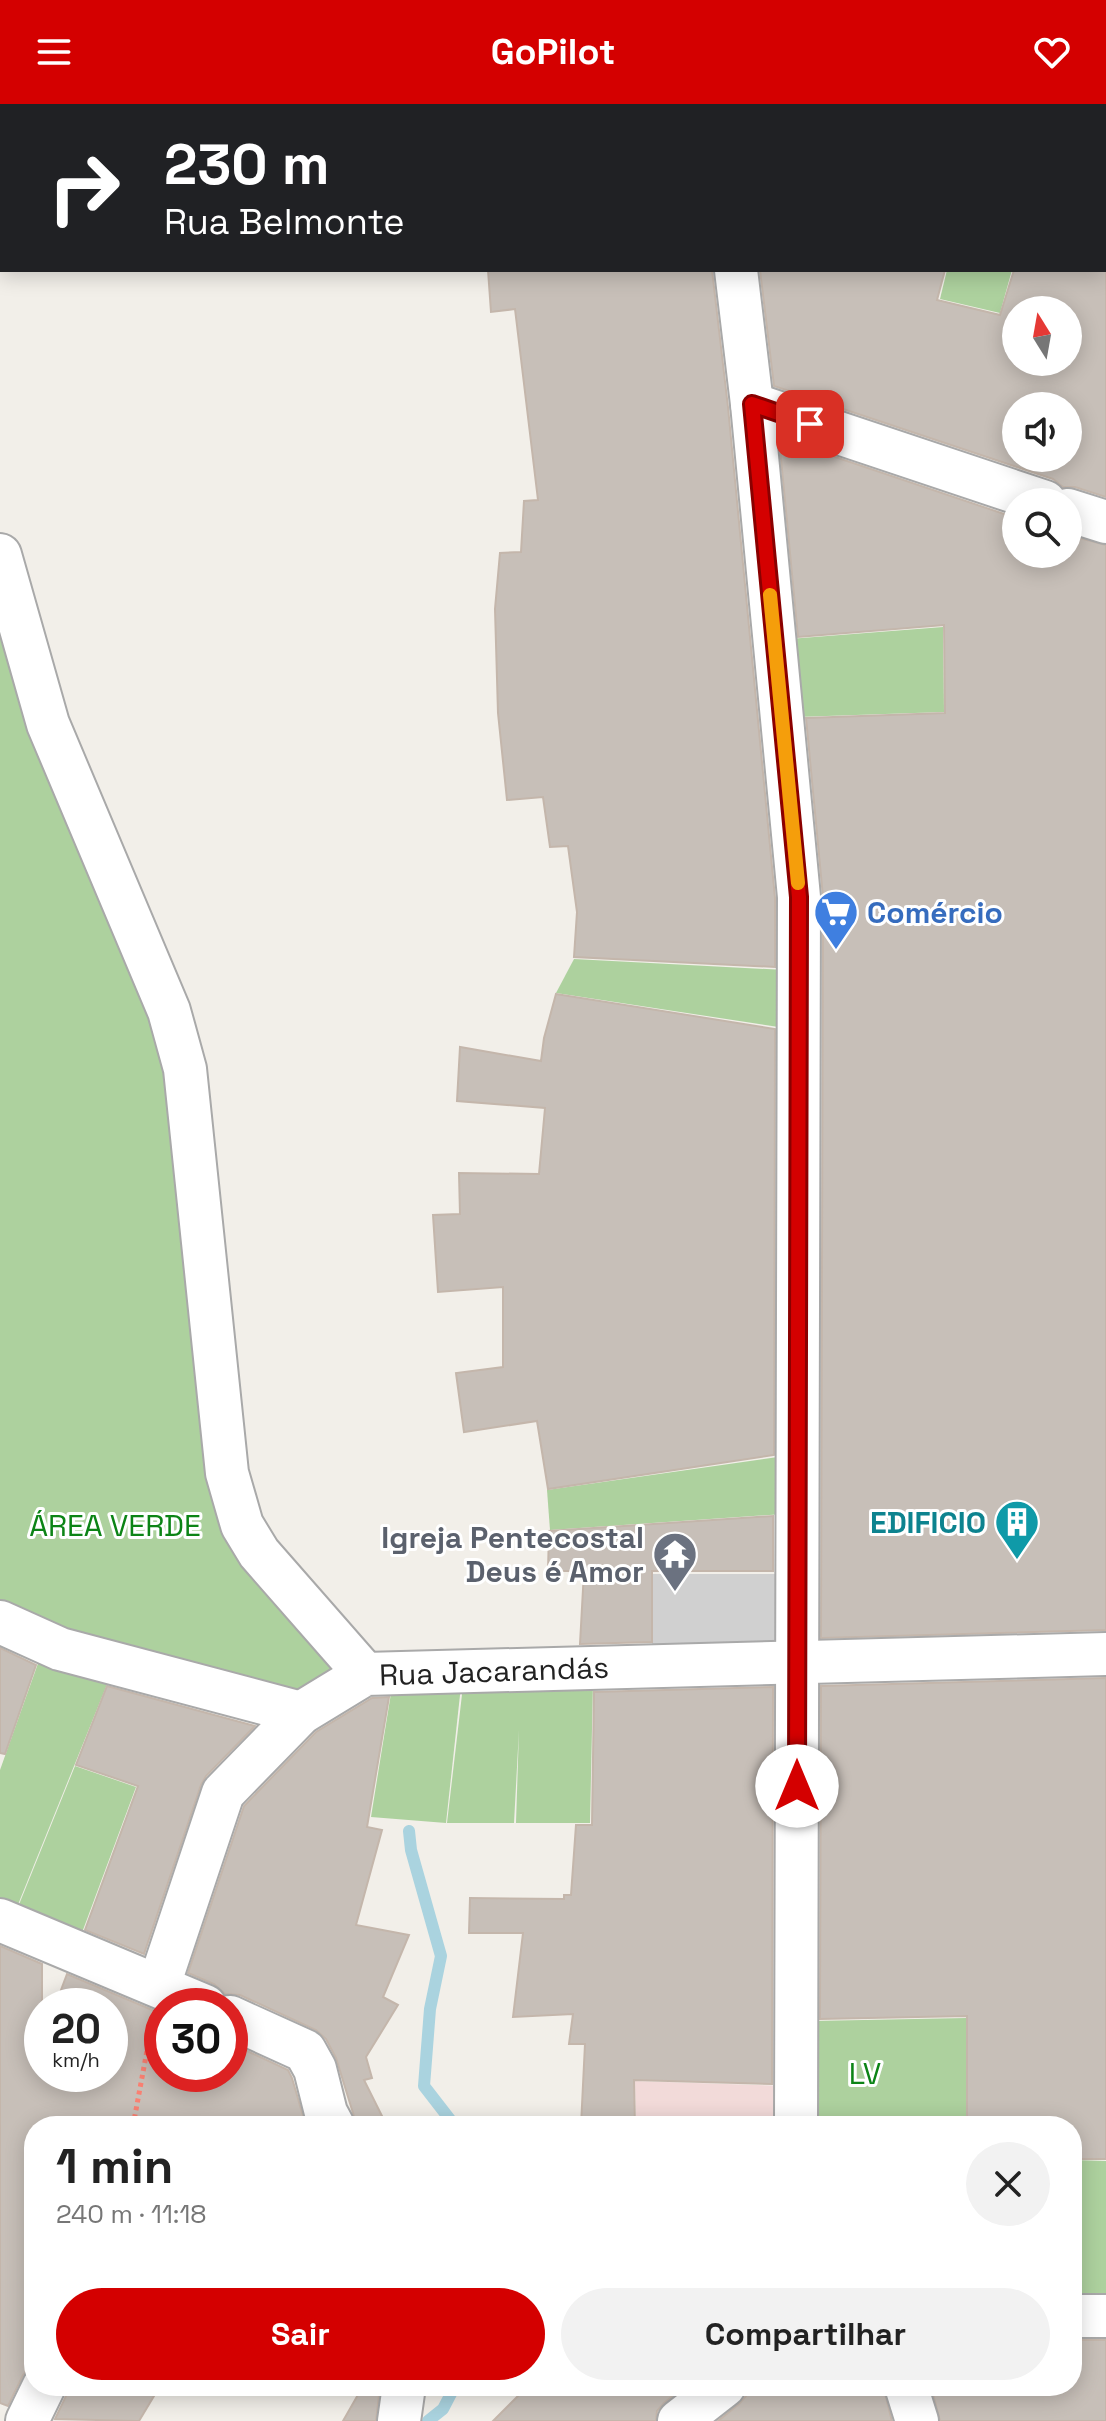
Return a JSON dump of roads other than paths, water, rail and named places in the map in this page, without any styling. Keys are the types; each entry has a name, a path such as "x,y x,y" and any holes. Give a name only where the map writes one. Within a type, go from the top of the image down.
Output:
{"street":[{"path":"736,272 752,404 799,897 796,2116"},
{"path":"752,404 1003,488"},
{"path":"1082,514 1106,522"},
{"path":"0,555 48,724 169,1011 185,1069 227,1473 242,1525 259,1553 365,1674"},
{"path":"0,1622 60,1649 301,1713"},
{"name":"Rua Jacarandás","path":"159,1985 223,1793 301,1713 365,1674 1106,1654"},
{"path":"0,1920 166,1988"},
{"path":"248,2025 305,2051 315,2069 328,2116"},
{"path":"1082,2316 1106,2316"},
{"path":"27,2421 39,2396"},
{"path":"399,2421 403,2396"},
{"path":"679,2421 711,2396"},
{"path":"909,2396 917,2421"},
{"path":"0,2418 12,2421"}],"waterway":[{"path":"409,1831 411,1850 441,1956 430,2009 424,2086 447,2116"},
{"path":"428,2421 443,2409 450,2396"}],"place":[{"name":"Comércio","path":"836,951"},
{"name":"EDIFICIO","path":"1017,1561"},
{"name":"Igreja Pentecostal Deus é Amor","path":"675,1593"}],"park label":[{"name":"ÁREA VERDE","path":"115,1525"},
{"name":"LV","path":"865,2073"}]}
